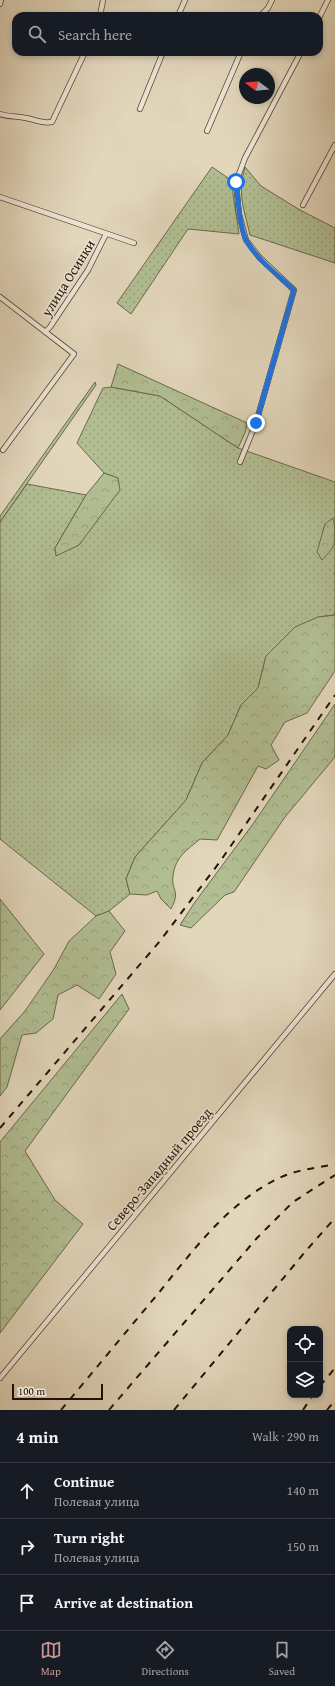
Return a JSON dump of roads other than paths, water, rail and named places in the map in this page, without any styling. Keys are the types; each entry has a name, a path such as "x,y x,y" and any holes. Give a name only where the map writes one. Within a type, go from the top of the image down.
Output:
{"street":[{"path":"0,4 1,0"},
{"path":"101,12 103,0"},
{"path":"179,0 184,2 180,12"},
{"path":"264,12 272,0"},
{"path":"322,12 328,0"},
{"path":"0,114 5,116 27,118 44,123 52,122 83,56"},
{"path":"140,110 161,56"},
{"path":"207,131 239,56"},
{"path":"240,462 256,423 294,290 259,257 246,240 240,214 236,182 245,158 299,56"},
{"path":"303,204 335,145"},
{"path":"0,197 134,243"},
{"name":"улица Осинки","path":"45,332 50,327 88,270 106,234"},
{"path":"0,297 74,354 3,450"},
{"name":"Северо-Западный проезд","path":"0,1378 335,974"}],"railway":[{"path":"0,1128 160,941 219,863 335,695"},
{"path":"61,1410 197,1246 227,1215 260,1188 279,1178 299,1171 335,1164"},
{"path":"109,1410 257,1238 293,1202 335,1175"},
{"path":"174,1410 335,1218"},
{"path":"323,1382 335,1368"},
{"path":"303,1410 311,1398"},
{"path":"327,1410 335,1400"}]}
